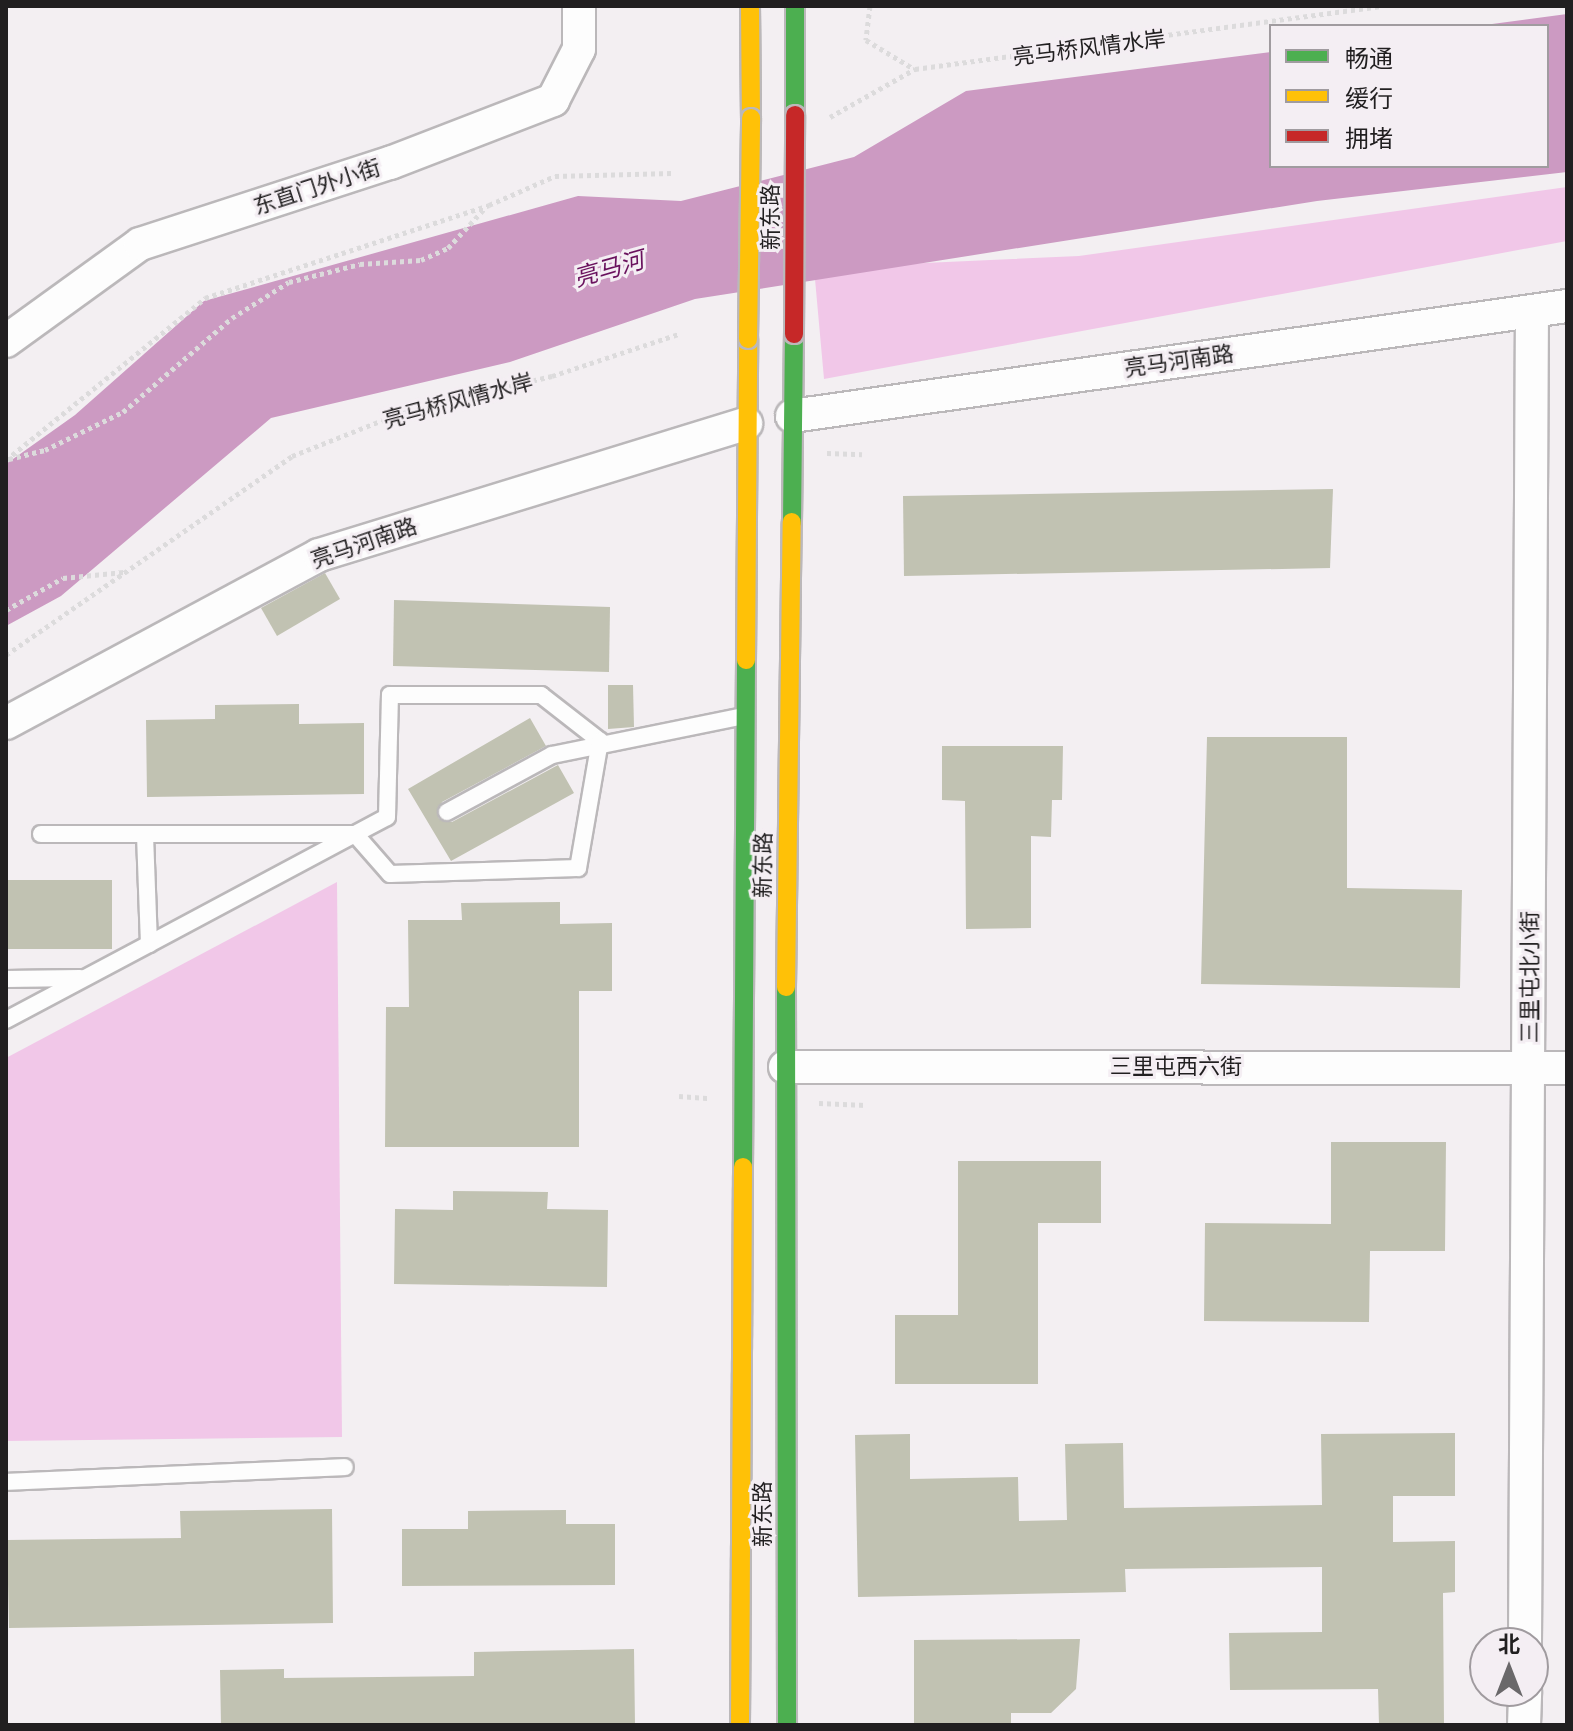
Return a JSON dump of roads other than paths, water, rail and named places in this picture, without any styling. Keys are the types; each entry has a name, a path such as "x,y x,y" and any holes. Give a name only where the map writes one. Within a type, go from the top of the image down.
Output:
{"main road":[{"name":"新东路","path":"740,1725 750,6"},
{"name":"新东路","path":"787,1725 785,1067 795,6"}],"street":[{"name":"东直门外小街","path":"6,341 140,244 390,163 553,100 579,49 579,6"},
{"name":"亮马河南路","path":"792,416 1567,306"},
{"name":"三里屯北小街","path":"1525,1627 1532,311"},
{"name":"亮马河南路","path":"6,723 319,555 746,424"},
{"name":"三里屯西六街","path":"785,1067 1567,1068"}],"lane":[{"path":"6,1020 387,817 390,695 541,695 600,741"},
{"path":"447,812 552,755 600,741 745,715"},
{"path":"41,834 355,834 390,874 578,868 600,741"},
{"path":"145,835 149,944"},
{"path":"6,979 84,978"},
{"path":"6,1482 345,1467"}],"water":[{"name":"亮马河","path":"1567,14 1567,172 1317,201 695,299 510,362 271,418 61,596 6,626 6,464 75,415 204,301 578,196 681,201 854,157 966,91 1269,52 1269,168 1549,168 1549,24 1492,24"}]}
